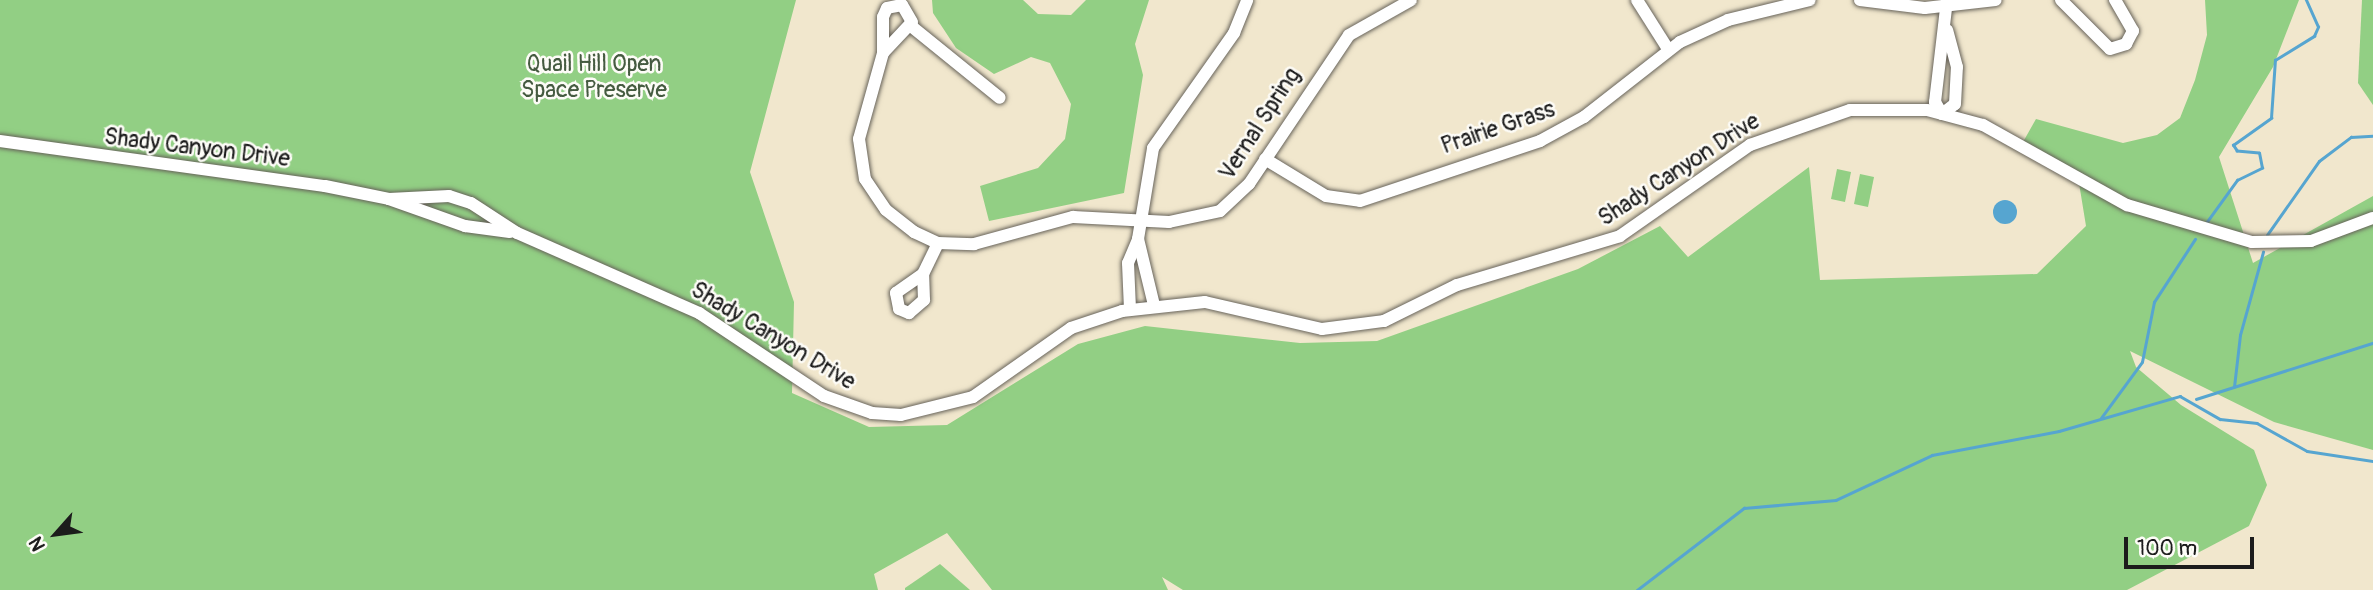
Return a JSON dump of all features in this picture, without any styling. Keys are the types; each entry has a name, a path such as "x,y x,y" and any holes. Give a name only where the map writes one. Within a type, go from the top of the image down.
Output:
{"street":[{"path":"1130,309 1128,265 1138,240 1159,133 1234,33 1247,0"},
{"name":"Vernal Spring","path":"883,53 911,26 907,8 887,8 883,53 861,122 865,179 899,222 938,243 990,242 1073,217 1191,221 1213,214 1238,198 1349,35 1411,0"},
{"path":"1637,0 1668,49"},
{"name":"Prairie Grass","path":"1265,159 1326,195 1360,201 1563,131 1668,49 1728,20 1810,0"},
{"path":"1860,0 1947,3 1996,0"},
{"path":"2061,0 2110,49 2126,44 2133,31 2115,0"},
{"path":"1947,3 1947,29 1936,102 1942,114 1955,104 1957,67 1947,29"},
{"path":"911,26 1000,98"},
{"path":"1939,68 1957,67"},
{"name":"Shady Canyon Drive","path":"517,233 699,313 824,396 873,413 932,412 964,401 1071,328 1130,309 1205,302 1322,329 1364,326 1457,285 1620,236 1750,145 1800,123 1884,108 1942,114 2026,144 2127,205 2252,242 2311,241 2373,218"},
{"name":"Shady Canyon Drive","path":"0,141 389,199"},
{"path":"389,199 449,196 517,233"},
{"path":"389,199 465,226 517,233"},
{"path":"1138,240 1148,263 1154,305"},
{"path":"923,274 938,243"},
{"path":"1128,265 1148,263"}],"green space":[{"name":"Quail Hill Open Space Preserve","path":"0,0 796,0 750,172 794,302 792,393 869,427 947,425 1078,344 1145,326 1300,343 1377,341 1578,269 1660,226 1688,257 1809,167 1820,280 2037,274 2086,226 2078,177 2023,142 2036,119 2123,143 2157,135 2180,118 2195,80 2207,35 2205,0 2299,0 2273,67 2219,157 2253,263 2373,196 2373,450 2274,422 2130,351 2136,367 2181,405 2254,450 2267,485 2249,526 2127,590 1183,590 1162,577 1168,590 992,590 947,533 874,574 878,590 0,590"},
{"path":"932,0 1023,0 1038,14 1071,15 1086,0 1149,0 1135,44 1143,75 1124,193 989,221 980,186 1038,168 1065,139 1071,104 1050,63 1031,57 994,74 956,48 933,13"},
{"path":"2362,0 2373,0 2373,105 2358,83"},
{"path":"1837,169 1851,172 1845,202 1831,199"},
{"path":"1860,174 1874,177 1868,207 1854,204"},
{"path":"940,564 970,590 905,590 905,588"}],"water":[{"path":"2005,200 2014,203 2017,212 2014,221 2005,224 1996,221 1993,212 1996,203"}],"waterway":[{"path":"2206,223 2237,180 2262,168 2259,153 2237,151 2233,145 2271,118 2275,60 2314,36 2318,27 2306,0"},
{"path":"2267,235 2319,161 2351,137 2373,136"},
{"path":"2101,418 2142,362 2154,302 2195,239"},
{"path":"2234,387 2240,335 2263,252"},
{"path":"2196,399 2373,343"},
{"path":"1637,590 1744,508 1836,500 1932,455 2059,431 2180,396 2220,419 2257,423 2307,451 2373,461"}]}
